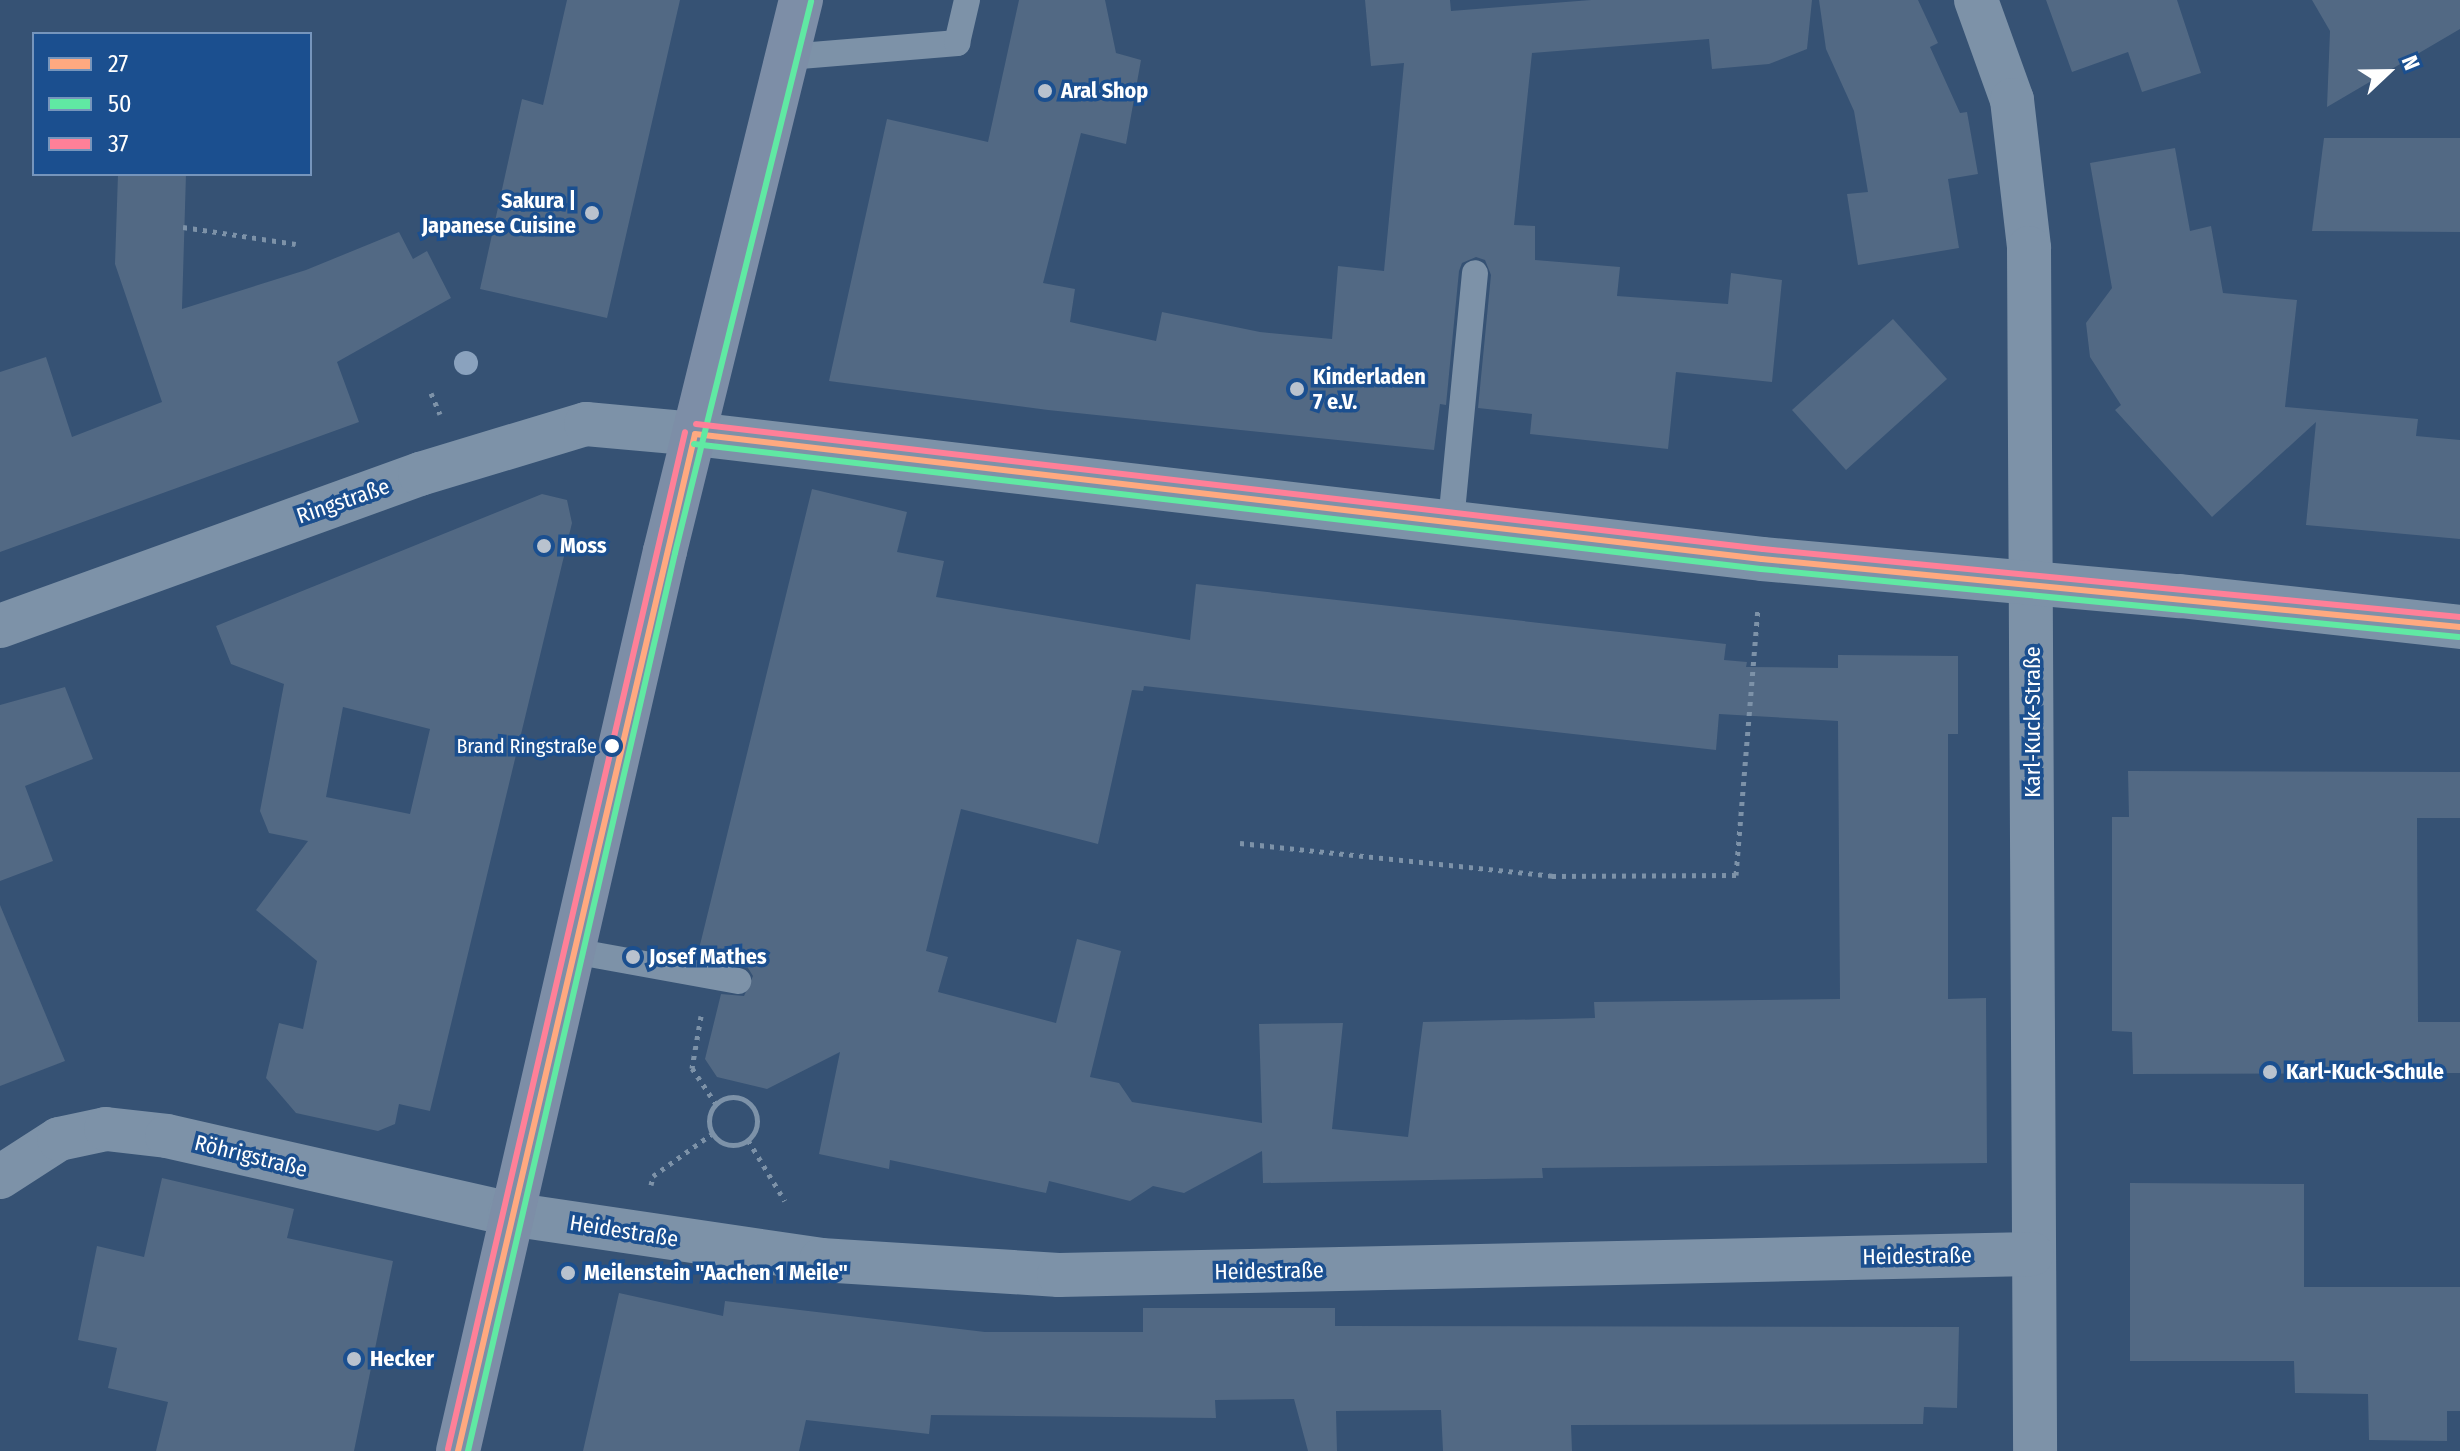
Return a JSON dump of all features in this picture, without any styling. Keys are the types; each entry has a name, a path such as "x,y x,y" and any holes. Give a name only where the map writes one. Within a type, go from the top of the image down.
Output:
{"main road":[{"path":"458,1451 510,1214 801,0"}],"street":[{"name":"Karl-Kuck-Straße","path":"1976,0 2012,100 2029,248 2035,1451"},
{"name":"Ringstraße","path":"0,626 420,474 586,424 695,434 1762,559 2460,627"},
{"name":"Röhrigstraße","path":"0,1177 59,1139 106,1129 167,1136 510,1214"},
{"name":"Heidestraße","path":"510,1214 821,1260 1059,1275 2032,1254"}],"lane":[{"path":"788,57 957,43 967,0"},
{"path":"1451,522 1475,273"},
{"path":"573,951 738,981"}],"path":[{"path":"183,227 296,244"},
{"path":"1240,843 1552,876 1736,875 1762,559"},
{"path":"702,1009 692,1068 716,1104"},
{"path":"730,1097 745,1100 756,1111 757,1127 748,1140 734,1144 713,1133 710,1118 716,1104 730,1097"},
{"path":"644,1234 653,1176 713,1133"}],"building":[{"path":"567,0 680,0 607,318 480,289 522,99 543,105"},
{"path":"1019,0 1105,0 1116,53 1141,60 1126,144 1081,133 1043,283 1075,289 1070,322 1156,341 1162,312 1260,332 1332,339 1338,266 1384,271 1404,63 1371,66 1365,0 1450,0 1451,11 1591,0 1812,0 1807,49 1769,64 1712,69 1709,39 1532,53 1514,225 1535,226 1535,260 1620,267 1617,296 1728,304 1731,273 1782,280 1772,382 1676,372 1668,449 1530,434 1532,414 1478,408 1491,275 1485,260 1476,257 1462,263 1459,271 1446,405 1440,404 1434,450 1048,410 829,381 887,119 988,142"},
{"path":"1819,0 1918,0 1938,43 1930,47 1960,113 1967,112 1978,174 1948,179 1959,248 1858,265 1847,194 1868,192 1854,111 1826,49"},
{"path":"2046,0 2177,0 2201,73 2142,92 2128,52 2072,72"},
{"path":"2312,0 2460,0 2460,29 2327,107 2330,31"},
{"path":"2324,138 2460,138 2460,232 2312,231"},
{"path":"2175,148 2190,231 2211,226 2223,293 2297,300 2285,407 2418,419 2416,436 2460,440 2460,539 2306,525 2316,422 2212,517 2115,410 2121,405 2090,357 2086,323 2112,288 2090,163"},
{"path":"118,176 186,176 182,309 306,270 399,232 413,259 427,251 451,298 337,362 359,422 0,552 0,372 46,357 72,437 162,402 115,264"},
{"path":"1893,319 1947,379 1846,470 1792,410"},
{"path":"812,489 907,512 897,552 944,561 936,597 1190,640 1196,584 1726,644 1724,660 1747,662 1746,667 1838,668 1838,655 1958,656 1958,734 1948,734 1948,999 1986,998 1987,1163 1542,1168 1543,1178 1263,1183 1262,1151 1184,1193 1153,1186 1130,1201 1049,1181 1046,1193 890,1160 889,1169 819,1154 840,1052 767,1089 717,1077 705,1059 721,994 744,996 753,976 748,968 728,963 730,957 699,949","holes":["1144,686 1716,750 1719,714 1838,721 1840,999 1594,1002 1595,1018 1423,1022 1408,1137 1332,1129 1343,1023 1259,1024 1262,1123 1132,1102 1119,1083 1090,1077 1121,951 1077,939 1056,1023 938,992 948,957 926,951 961,809 1098,844 1132,690 1143,691"]},
{"path":"542,494 567,500 572,523 430,1111 399,1104 395,1124 378,1131 296,1113 266,1078 279,1023 303,1029 317,961 256,910 308,841 269,833 260,811 284,684 231,664 216,626","holes":["343,707 430,729 410,814 326,797"]},
{"path":"65,687 93,759 25,786 53,861 0,881 0,705"},
{"path":"2128,771 2460,772 2460,818 2417,818 2418,1022 2460,1022 2460,1073 2133,1074 2132,1032 2112,1031 2112,817 2129,817"},
{"path":"0,905 65,1061 0,1086"},
{"path":"162,1178 294,1209 287,1238 393,1261 354,1451 156,1451 168,1402 108,1388 117,1348 78,1340 97,1246 144,1257"},
{"path":"2130,1183 2304,1184 2304,1287 2460,1287 2460,1411 2447,1411 2447,1441 2369,1440 2368,1394 2295,1393 2294,1361 2130,1361"},
{"path":"619,1293 723,1316 725,1301 985,1332 1143,1332 1143,1308 1335,1308 1335,1326 1959,1327 1957,1408 1924,1407 1923,1424 1571,1425 1572,1451 1443,1451 1441,1410 1336,1411 1337,1451 1308,1451 1294,1399 1215,1400 1216,1418 931,1415 929,1434 806,1420 799,1451 583,1451"}],"transit line":[{"name":"50","path":"468,1451 675,553 811,2"},
{"name":"37","path":"696,424 1763,549 2460,617"},
{"name":"37","path":"448,1449 685,432"},
{"name":"27","path":"695,434 1762,559 2460,627"},
{"name":"27","path":"458,1451 695,434"},
{"name":"50","path":"694,444 1761,569 2459,637"}],"place":[{"name":"Aral Shop","path":"1045,91"},
{"name":"Sakura | Japanese Cuisine","path":"592,213"},
{"name":"Kinderladen 7 e.V.","path":"1297,389"},
{"name":"Moss","path":"544,546"},
{"name":"Brand Ringstraße","path":"612,746"},
{"name":"Josef Mathes","path":"633,957"},
{"name":"Karl-Kuck-Schule","path":"2270,1072"},
{"name":"Meilenstein \"Aachen 1 Meile\"","path":"568,1273"},
{"name":"Hecker","path":"354,1359"}]}
